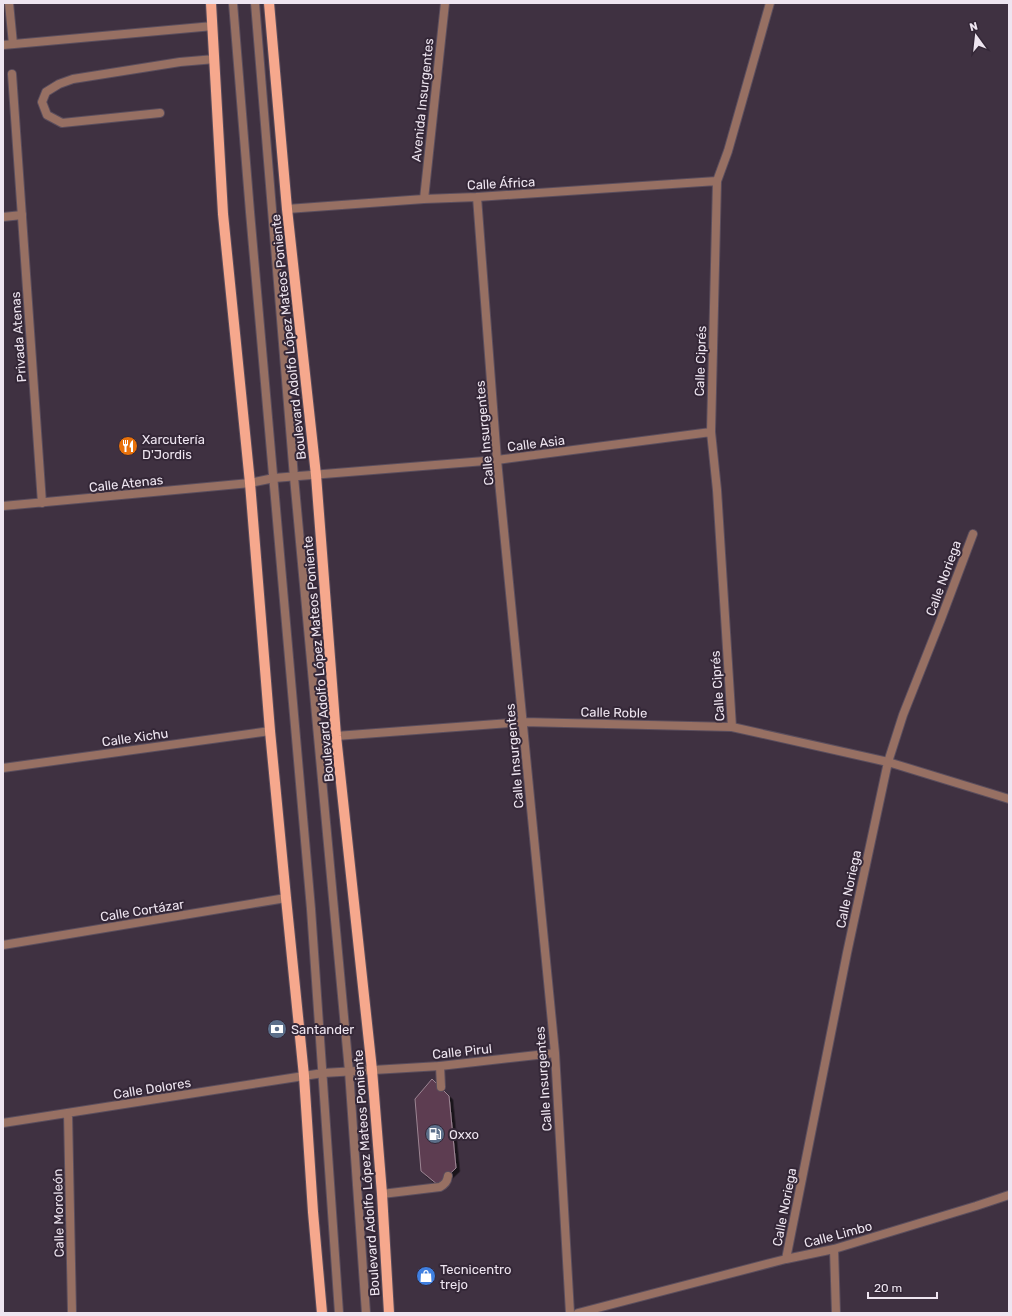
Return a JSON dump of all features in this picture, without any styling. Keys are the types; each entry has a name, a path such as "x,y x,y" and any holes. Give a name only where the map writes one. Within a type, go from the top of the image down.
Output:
{"main road":[{"path":"211,3 224,214 250,483 270,731 304,1076 313,1212 322,1313"},
{"name":"Boulevard Adolfo López Mateos Poniente","path":"270,3 286,209 316,475 336,736 372,1070 382,1194 389,1313"}],"street":[{"path":"9,3 13,44"},
{"path":"233,3 311,909 339,1313"},
{"path":"255,3 294,477 349,1071 366,1313"},
{"name":"Avenida Insurgentes","path":"424,199 445,3"},
{"name":"Calle Ciprés","path":"732,727 717,498 710,432 717,181 770,3"},
{"path":"3,45 213,26"},
{"path":"160,113 62,123 47,115 42,102 46,92 59,84 73,79 180,62 215,59"},
{"name":"Privada Atenas","path":"12,74 42,503"},
{"name":"Calle África","path":"286,209 717,181"},
{"name":"Calle Insurgentes","path":"477,197 497,460 555,1053 570,1313"},
{"path":"3,216 22,215"},
{"name":"Calle Asia","path":"274,478 497,460 710,432"},
{"name":"Calle Atenas","path":"3,506 250,483 274,478"},
{"name":"Calle Noriega","path":"786,1259 888,762 903,715 973,534"},
{"name":"Calle Roble","path":"336,736 523,722 732,727 888,762 1009,799"},
{"name":"Calle Xichu","path":"3,768 270,731"},
{"name":"Calle Cortázar","path":"3,945 286,898"},
{"name":"Calle Pirul","path":"349,1071 440,1066 555,1053"},
{"path":"440,1066 442,1087"},
{"name":"Calle Dolores","path":"3,1123 323,1073 349,1071"},
{"name":"Calle Moroleón","path":"68,1113 72,1313"},
{"path":"382,1194 440,1187 445,1184 448,1176"},
{"name":"Calle Limbo","path":"578,1313 786,1259 834,1249 1009,1195"},
{"path":"834,1249 836,1313"}],"building":[{"name":"Oxxo","path":"432,1079 449,1096 456,1168 438,1185 421,1171 415,1099"}],"place":[{"name":"Xarcutería D'Jordis","path":"128,446"},
{"name":"Santander","path":"277,1029"},
{"name":"Oxxo","path":"435,1134"},
{"name":"Tecnicentro trejo","path":"426,1276"}]}
